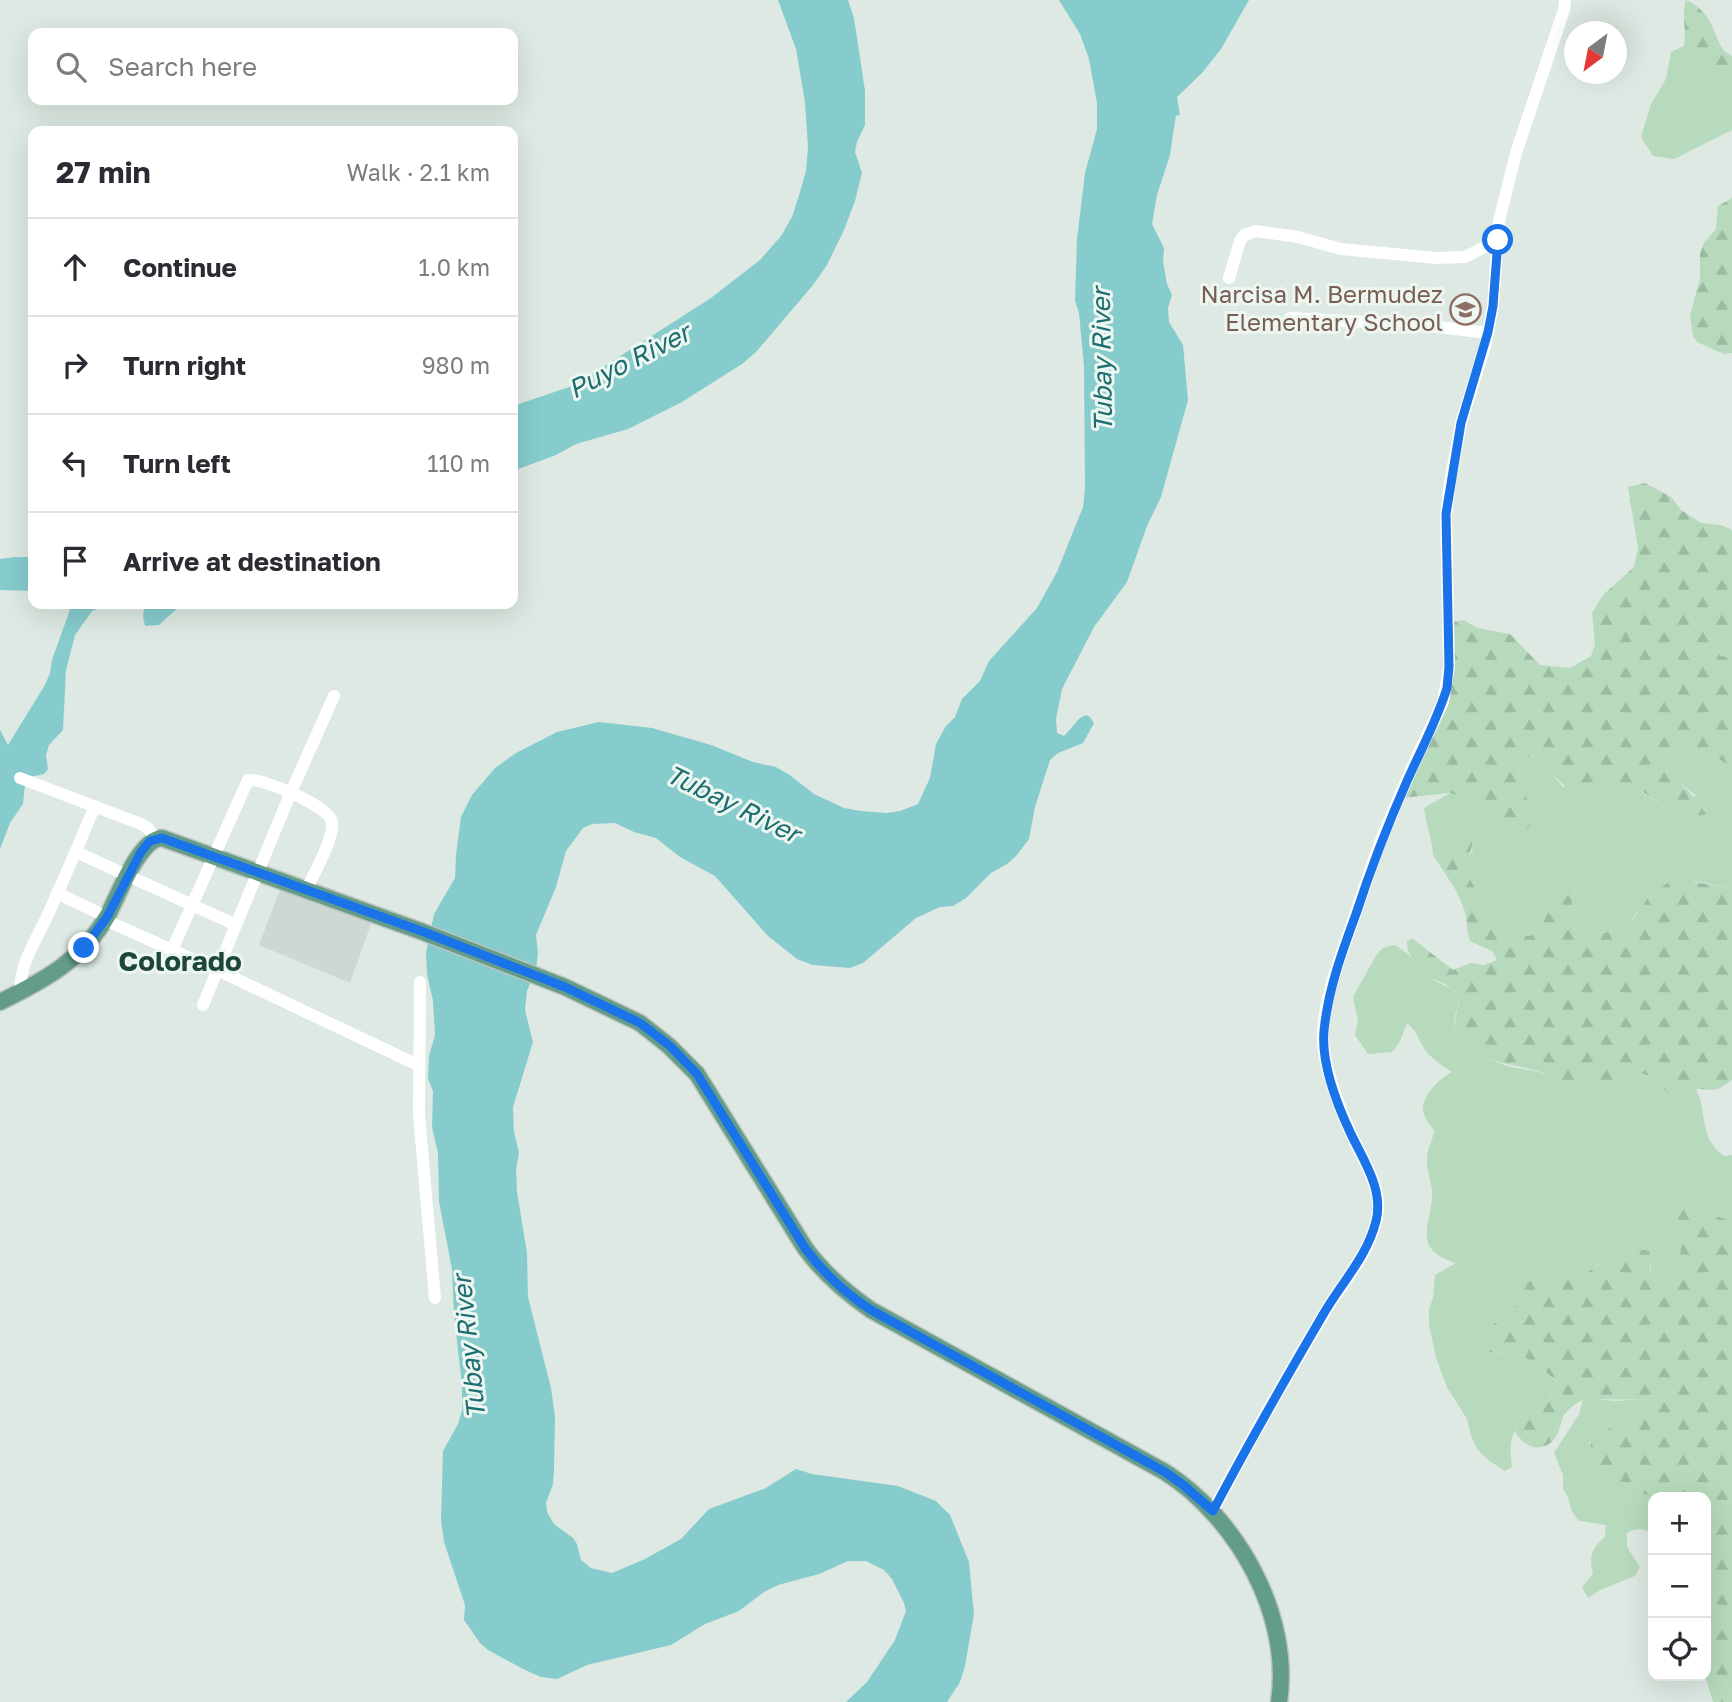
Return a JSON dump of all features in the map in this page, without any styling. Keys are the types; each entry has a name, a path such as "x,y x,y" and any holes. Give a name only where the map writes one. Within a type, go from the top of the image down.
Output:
{"main road":[{"path":"0,1002 54,974 84,948 106,919 141,852 155,838 169,839 424,932 565,987 632,1018 657,1035 697,1074 805,1248 838,1286 871,1310 1165,1472 1213,1511 1242,1550 1271,1615 1282,1679 1279,1702"}],"street":[{"path":"1213,1511 1298,1357 1329,1304 1362,1256 1375,1224 1378,1198 1373,1180 1333,1088 1324,1048 1328,1004 1341,953 1383,834 1447,688 1447,504 1461,423 1493,306 1499,221 1516,153 1565,0"},
{"path":"1229,278 1240,241 1244,235 1256,231 1298,237 1341,249 1444,258 1465,257 1498,240"},
{"path":"1290,318 1488,332"},
{"path":"203,1006 290,792 334,696"},
{"path":"20,778 141,824 148,828 155,838"},
{"path":"172,950 248,780 256,780 290,792 326,812 332,823 327,844 307,889"},
{"path":"20,993 24,961 95,806"},
{"path":"76,852 236,925"},
{"path":"57,893 106,919 418,1065"},
{"path":"420,982 419,1115 435,1298"}],"shaded area":[{"path":"281,887 372,921 350,983 259,945"}],"green space":[{"path":"1686,0 1705,14 1721,46 1732,56 1732,75 1717,69 1707,57 1684,46"},
{"path":"1684,46 1707,54 1732,75 1732,130 1674,159 1653,156 1641,137 1651,104 1666,79 1671,52"},
{"path":"1732,198 1732,353 1724,354 1697,342 1693,336 1690,316 1700,278 1700,254 1704,243 1716,229 1718,206"},
{"path":"1645,483 1671,497 1681,510 1701,523 1721,525 1732,530 1732,628 1712,639 1720,655 1732,659 1732,766 1688,744 1671,746 1658,760 1706,814 1680,813 1624,783 1611,782 1600,797 1581,799 1532,755 1519,761 1517,777 1535,817 1526,831 1501,821 1474,802 1450,793 1401,798 1439,716 1452,622 1464,620 1477,628 1510,634 1540,665 1570,668 1591,656 1595,644 1592,613 1603,595 1634,567 1638,548 1628,487"},
{"path":"1732,628 1732,659 1720,655 1712,639"},
{"path":"1688,744 1732,766 1732,889 1695,881 1637,912 1627,928 1604,933 1576,931 1569,918 1576,880 1547,913 1541,930 1530,936 1508,928 1479,895 1466,865 1473,850 1463,835 1433,855 1424,808 1450,793 1474,802 1501,821 1524,796 1517,778 1519,761 1532,755 1563,787 1624,781 1662,805 1696,796 1658,760 1671,746"},
{"path":"1463,835 1473,838 1467,870 1473,885 1501,921 1519,934 1530,936 1541,930 1559,876 1569,869 1576,880 1569,918 1576,931 1604,933 1627,928 1648,898 1674,878 1732,889 1732,1080 1717,1089 1691,1089 1670,1094 1653,1079 1639,1074 1598,1086 1573,1087 1559,1083 1540,1072 1494,1061 1465,1046 1458,1038 1455,1028 1460,996 1420,969 1409,953 1407,941 1413,939 1453,970 1471,963 1484,965 1497,960 1492,951 1470,941 1461,901 1433,855"},
{"path":"1394,945 1431,978 1452,988 1460,996 1454,1020 1456,1031 1466,1046 1482,1056 1514,1068 1544,1074 1555,1081 1640,1074 1657,1080 1664,1090 1696,1089 1710,1141 1724,1156 1732,1155 1732,1221 1699,1211 1676,1234 1682,1251 1675,1286 1665,1293 1651,1279 1651,1264 1633,1248 1576,1278 1529,1282 1515,1306 1480,1336 1477,1353 1514,1352 1530,1360 1558,1383 1547,1401 1518,1425 1513,1433 1512,1467 1505,1471 1477,1449 1467,1419 1447,1387 1436,1358 1429,1324 1435,1275 1456,1263 1442,1257 1428,1243 1432,1191 1427,1158 1434,1131 1424,1114 1423,1105 1433,1088 1452,1072 1429,1055 1407,1023 1392,1052 1368,1054 1355,1035 1358,1021 1353,997 1377,954 1383,948"},
{"path":"1687,1207 1732,1221 1732,1702 1713,1702 1707,1681 1711,1681 1711,1492 1648,1492 1648,1495 1643,1494 1637,1485 1622,1482 1606,1489 1592,1479 1592,1434 1635,1421 1654,1407 1645,1399 1581,1401 1564,1415 1555,1438 1550,1443 1531,1446 1515,1431 1524,1418 1549,1399 1558,1382 1530,1360 1514,1352 1477,1353 1480,1336 1515,1306 1528,1282 1542,1276 1576,1278 1633,1248 1649,1251 1651,1279 1665,1292 1675,1286 1680,1247 1668,1223 1674,1214"},
{"path":"1645,1399 1655,1407 1635,1421 1606,1430 1589,1442 1595,1470 1649,1492 1648,1532 1640,1529 1627,1533 1627,1547 1640,1567 1635,1576 1600,1590 1588,1598 1582,1587 1593,1574 1592,1553 1605,1537 1606,1525 1579,1521 1572,1512 1563,1489 1563,1475 1554,1453 1579,1414 1583,1400"}],"water":[{"name":"Puyo River","path":"778,0 848,0 854,18 865,91 865,125 855,152 862,173 844,230 827,265 756,352 742,364 682,402 628,429 576,444 556,455 518,469 518,404 575,385 711,298 760,260 781,236 792,217 806,171 808,147 805,102 796,49"},
{"name":"Tubay River","path":"1059,0 1249,0 1221,49 1202,73 1177,97 1180,115 1176,116 1170,155 1157,195 1152,224 1164,248 1163,262 1172,295 1168,308 1169,322 1183,345 1188,400 1161,497 1147,526 1127,582 1094,627 1062,689 1056,719 1057,733 1064,736 1086,715 1094,723 1083,743 1058,753 1050,760 1035,807 1029,839 1016,856 991,873 966,898 953,906 940,907 916,918 863,963 850,968 813,965 797,959 768,936 715,876 680,857 656,838 615,823 592,824 583,828 566,851 556,887 536,935 536,969 527,991 525,1010 533,1042 513,1107 514,1132 519,1153 516,1169 517,1192 527,1253 528,1297 551,1388 555,1417 553,1484 546,1503 547,1512 554,1524 573,1538 581,1560 591,1568 612,1573 681,1539 709,1509 766,1488 796,1469 812,1474 898,1486 936,1501 950,1515 969,1562 974,1614 965,1666 960,1682 947,1702 846,1702 867,1682 895,1640 906,1611 892,1579 884,1570 866,1561 848,1561 819,1574 778,1585 739,1611 705,1624 671,1645 587,1665 557,1679 541,1677 488,1650 464,1620 465,1605 444,1542 441,1520 443,1451 462,1411 462,1386 452,1269 439,1202 438,1153 432,1127 433,1091 428,1079 429,1056 435,1035 426,953 434,914 455,878 461,817 472,795 495,768 516,753 557,732 599,722 652,728 711,745 753,762 776,767 814,794 844,808 887,813 918,804 930,778 936,744 946,726 955,717 962,699 980,681 989,661 1037,608 1057,572 1083,507 1084,367 1079,313 1075,301 1077,239 1085,173 1097,129 1097,103 1089,59 1080,34"},
{"path":"28,557 28,591 0,590 0,559"},
{"path":"70,609 97,609 92,611 75,635 66,670 63,730 49,745 46,755 48,769 44,774 30,777 25,785 23,804 10,823 0,849 0,730 8,745 45,685"},
{"path":"144,609 177,609 159,625 145,626"}],"place":[{"name":"Narcisa M. Bermudez Elementary School","path":"1466,309"}],"district":[{"name":"Colorado","path":"180,961"}],"route":[{"path":"84,948 107,917 145,846 155,838 162,838 424,932 598,1001 657,1035 697,1074 805,1248 838,1286 871,1310 1165,1472 1213,1511 1329,1304 1362,1256 1375,1224 1378,1198 1373,1180 1333,1088 1324,1048 1324,1032 1341,953 1383,834 1447,688 1449,667 1446,514 1461,423 1486,343 1493,306 1498,240"}]}
